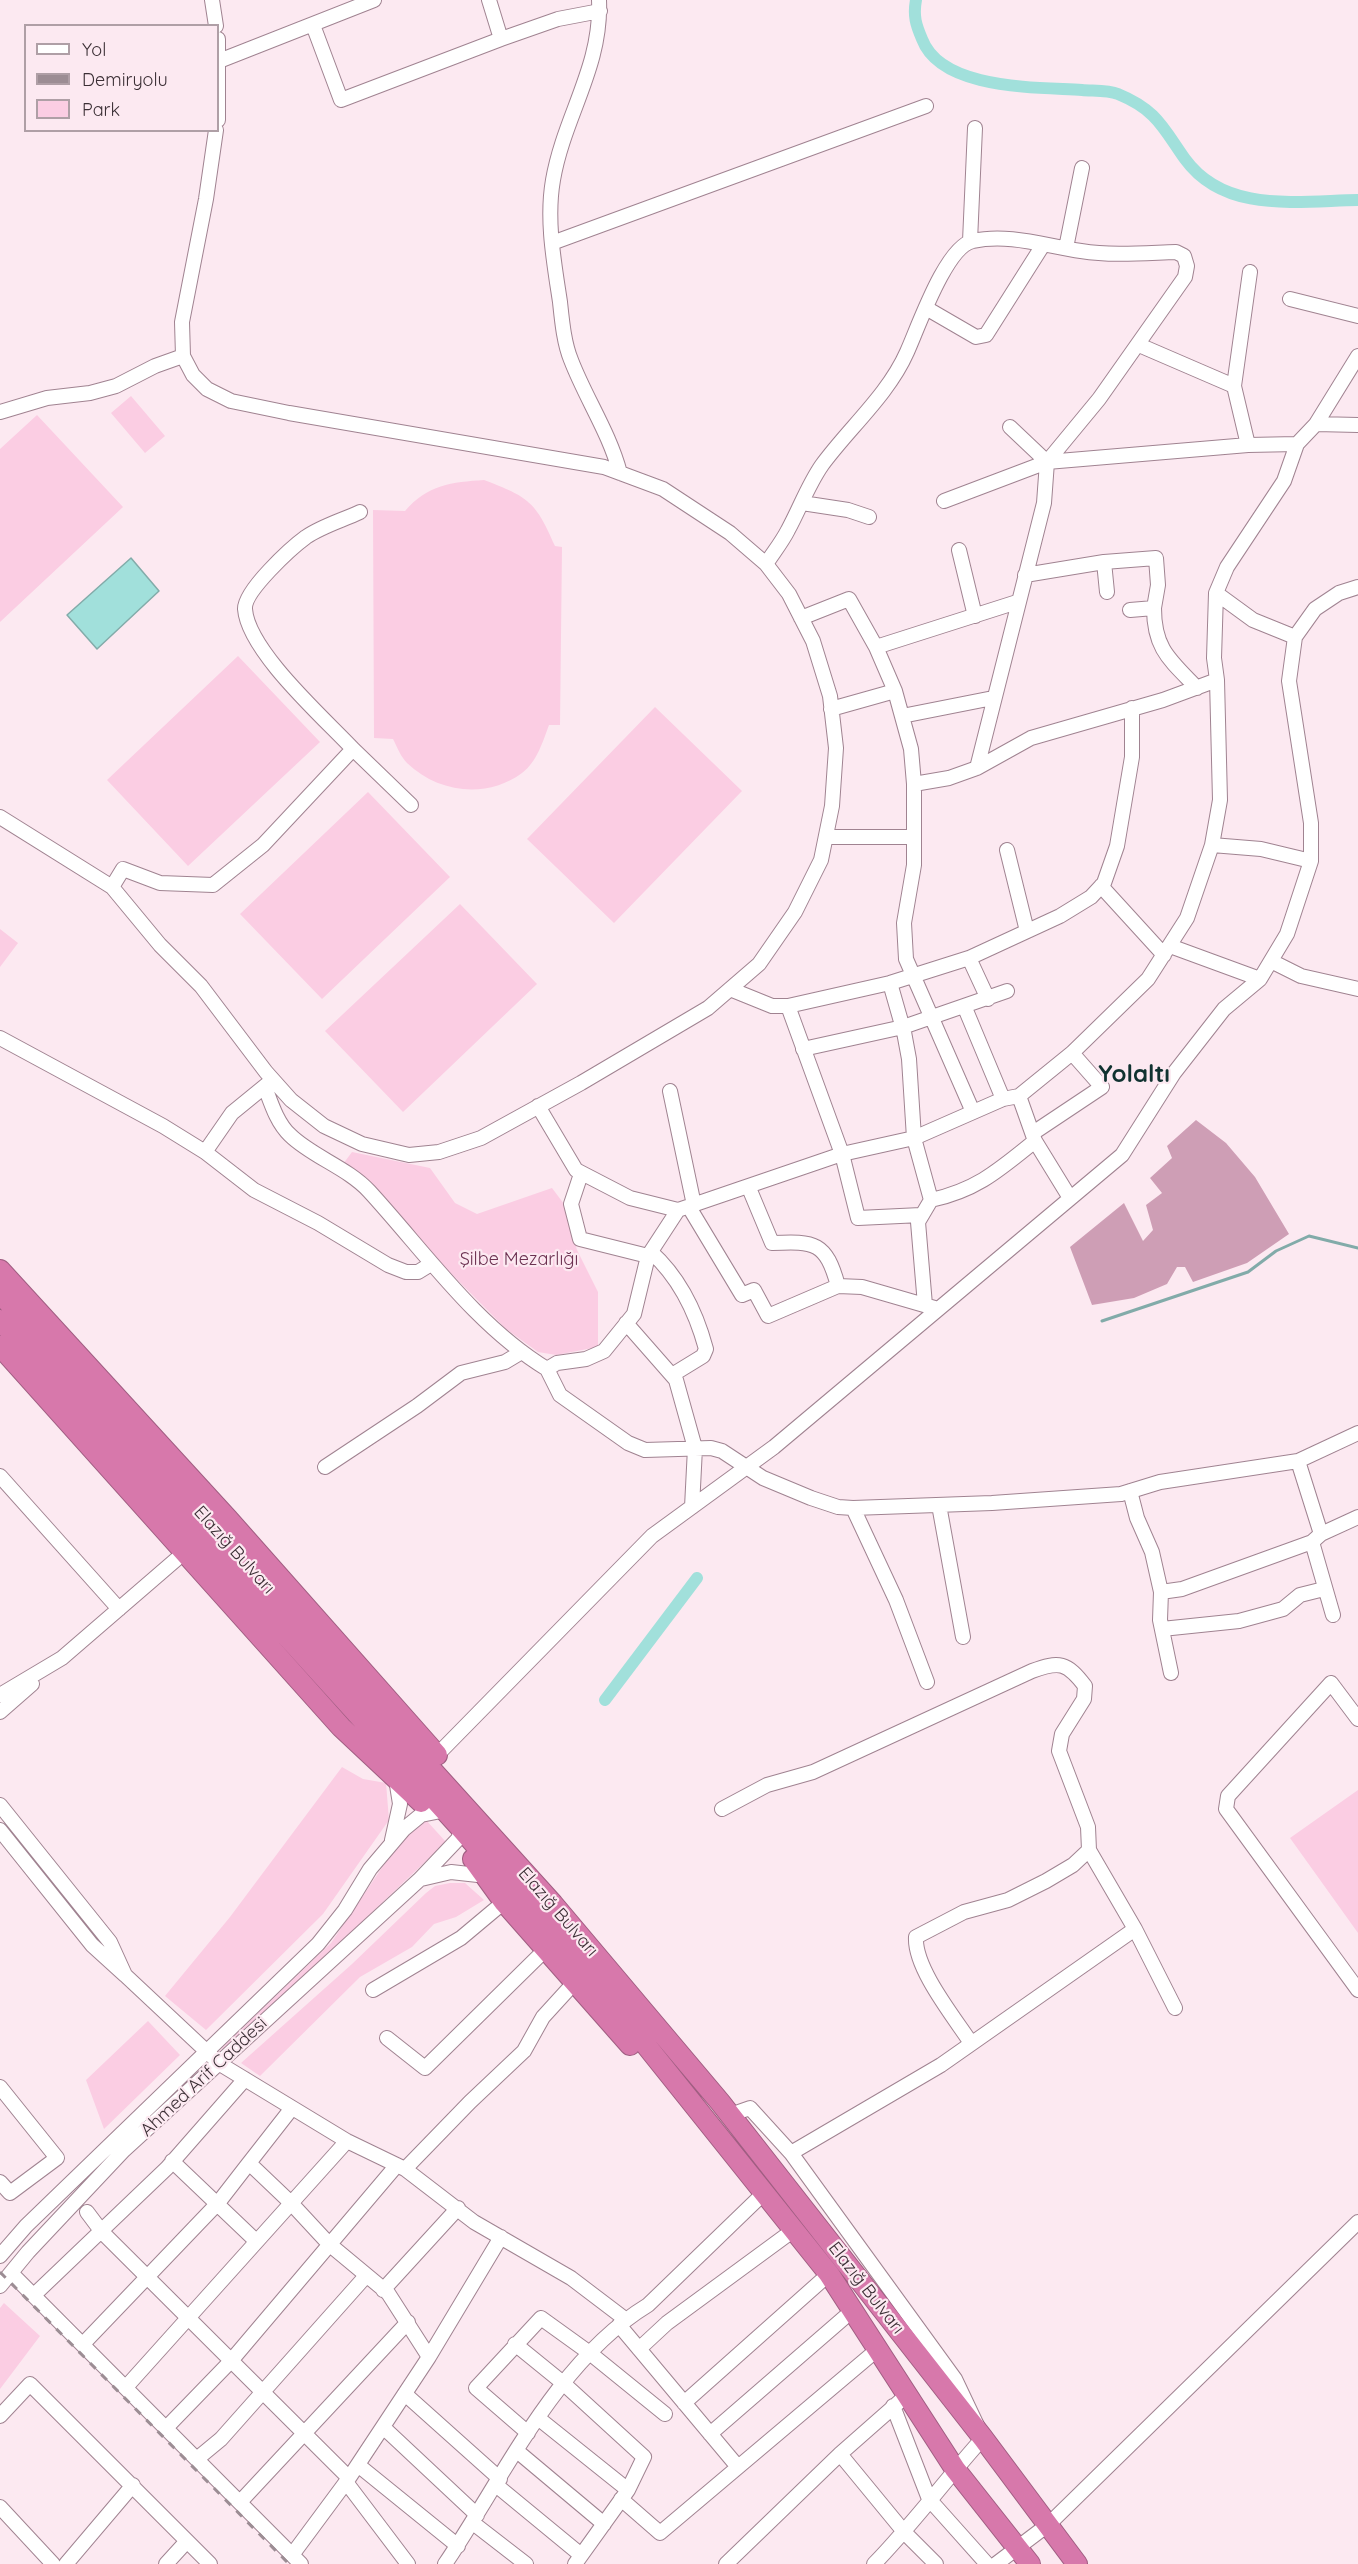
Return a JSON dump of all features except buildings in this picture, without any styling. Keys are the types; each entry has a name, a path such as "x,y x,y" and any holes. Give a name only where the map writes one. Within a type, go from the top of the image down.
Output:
{"highway":[{"path":"0,1270 437,1755 636,1985 668,2026 696,2073"},
{"name":"Elazığ Bulvarı","path":"0,1293 225,1540 463,1827 494,1876 597,1984 687,2095 829,2274 878,2349 900,2401 1024,2556"},
{"name":"Elazığ Bulvarı","path":"0,1320 438,1810 463,1827 553,1904 730,2115 983,2438 1077,2564"},
{"path":"0,1346 186,1551 333,1719 396,1779 438,1810"},
{"path":"184,1472 225,1540"},
{"path":"494,1876 504,1902 574,1983 633,2047 687,2095"}],"street":[{"path":"212,0 216,24"},
{"path":"219,61 374,0"},
{"path":"489,0 501,39"},
{"path":"313,25 341,100 501,39 599,6 596,49 586,84 563,137 553,180 549,216 570,359 612,444 620,473"},
{"path":"552,243 926,106"},
{"path":"970,241 975,128"},
{"path":"0,817 112,886 160,945 201,986 269,1083 324,1126 362,1144 409,1155 440,1152 481,1138 708,1008 759,964 795,912 821,860 832,806 836,748 831,709 813,641 789,594 766,564 730,533 663,489 604,467 231,401 207,389 193,375 183,356 182,322 206,199 216,132"},
{"path":"1066,248 1082,168"},
{"path":"766,564 787,532 823,465 867,410 904,358 926,308 958,249 970,241 1029,241 1043,245 1114,254 1176,252 1184,256 1187,266 1185,277 1139,345 1047,462 1044,503 1017,602 977,768"},
{"path":"926,308 976,337 986,335 1043,245"},
{"path":"1248,445 1234,386 1250,272"},
{"path":"1290,299 1358,316"},
{"path":"1139,345 1234,386"},
{"path":"0,412 47,398 90,393 116,386 154,366 183,356"},
{"path":"538,1106 576,1170 581,1174 630,1198 687,1207 749,1188 842,1154 914,1138 1003,1099 1019,1096 1072,1053 1148,979 1187,918 1212,845 1220,800 1217,680 1214,658 1216,593 1227,567 1284,481 1297,444 1316,424 1358,356"},
{"path":"1316,424 1358,424"},
{"path":"1010,427 1047,462"},
{"path":"944,501 1047,462 1248,445 1297,444"},
{"path":"802,503 849,510 869,517"},
{"path":"360,512 306,537 255,586 245,607 251,634 286,678 353,749 411,805"},
{"path":"958,550 975,616"},
{"path":"1025,575 1104,562 1156,558 1158,585 1154,608 1157,640 1172,662 1197,688"},
{"path":"1104,562 1107,592"},
{"path":"437,1755 652,1536 748,1466 932,1307 1122,1155 1188,1054 1224,1009 1260,979 1287,934 1311,861 1311,823 1289,681 1295,637 1315,609 1339,593 1358,587"},
{"path":"1216,593 1253,620 1295,637"},
{"path":"801,618 849,599 876,647 895,691 910,749 914,784 912,887 904,923 906,959 973,1112"},
{"path":"876,647 1017,602"},
{"path":"1130,610 1154,608"},
{"path":"914,784 949,778 977,768 1031,738 1217,680"},
{"path":"831,709 895,691"},
{"path":"902,716 993,698"},
{"path":"730,989 772,1006 788,1006 890,982 969,958 1060,916 1091,897 1101,886 1117,846 1132,757 1132,708"},
{"path":"112,886 123,869 160,883 213,885 263,844 353,749"},
{"path":"826,837 914,837"},
{"path":"1212,845 1261,849 1311,861"},
{"path":"1007,850 1027,931"},
{"path":"1101,886 1167,951 1260,979"},
{"path":"969,958 988,999"},
{"path":"1271,961 1301,976 1358,989"},
{"path":"890,982 903,1027 909,1059 914,1138 931,1200"},
{"path":"803,1049 933,1019 1007,991"},
{"path":"788,1006 842,1154 858,1218 921,1215"},
{"path":"965,1008 1003,1099"},
{"path":"0,1038 163,1126 205,1152 254,1190 318,1223 388,1265 406,1272 418,1272 431,1264"},
{"path":"932,1307 918,1222 921,1215 931,1200 958,1194 994,1174 1034,1137 1102,1088 1072,1053"},
{"path":"205,1152 232,1113 269,1083"},
{"path":"269,1083 277,1116 290,1135 367,1189 431,1264 520,1353 546,1369 560,1395 628,1443 645,1449 695,1448 722,1451 763,1478 838,1507 854,1508 1121,1494 1160,1482 1298,1461 1358,1433"},
{"path":"670,1091 687,1207 742,1295 754,1290 768,1316 838,1286 862,1287 932,1307"},
{"path":"1019,1096 1034,1137 1070,1198"},
{"path":"581,1174 571,1204 580,1239 650,1254 666,1266 697,1316 706,1349 702,1356 672,1375"},
{"path":"749,1188 772,1243 804,1242 818,1248 827,1255 838,1286"},
{"path":"546,1369 556,1363 586,1359 604,1352 634,1314 650,1254 687,1207"},
{"path":"626,1323 676,1380 695,1448 693,1507"},
{"path":"325,1467 417,1406 461,1373 505,1362 520,1353"},
{"path":"1298,1461 1317,1538 1324,1589 1333,1616"},
{"path":"0,1476 119,1609"},
{"path":"1130,1491 1137,1518 1152,1552 1161,1592 1162,1629 1171,1673"},
{"path":"939,1505 963,1637"},
{"path":"854,1508 896,1600 927,1682"},
{"path":"1161,1592 1182,1589 1317,1538 1358,1517"},
{"path":"0,1712 186,1551"},
{"path":"1162,1629 1250,1618 1283,1610 1300,1595 1324,1589"},
{"path":"0,1695 62,1658"},
{"path":"722,1809 767,1785 813,1772 903,1732 943,1710 1032,1671 1053,1664 1062,1665 1077,1675 1085,1686 1084,1699 1062,1734 1059,1750 1088,1827 1089,1850 1135,1929 1175,2008"},
{"path":"1358,1719 1331,1683 1228,1796 1226,1809 1358,1990"},
{"name":"Ahmed Arif Caddesi","path":"390,1845 400,1804 396,1779"},
{"path":"0,1805 110,1942 125,1975"},
{"name":"Ahmed Arif Caddesi","path":"0,2256 26,2226 205,2050 318,1944 404,1829 421,1815 438,1810"},
{"name":"Ahmed Arif Caddesi","path":"0,2286 124,2150 419,1880 463,1827"},
{"path":"0,1830 92,1945 220,2064 347,2141 401,2167 501,2237 571,2278 622,2322 639,2349 738,2468"},
{"path":"971,2043 929,1977 916,1946 916,1937 964,1912 1008,1899 1046,1881 1073,1865 1089,1850"},
{"name":"Ahmed Arif Caddesi","path":"419,1880 451,1872 494,1876"},
{"path":"373,1990 461,1938 504,1902"},
{"path":"791,2152 941,2065 1135,1929"},
{"path":"387,2038 425,2068 545,1950"},
{"path":"167,2427 230,2362 329,2244 401,2167 524,2051 543,2018 574,1983"},
{"path":"34,2295 102,2232 172,2162 245,2079"},
{"path":"0,2087 57,2158 10,2193 0,2182"},
{"path":"83,2344 218,2203 292,2108"},
{"path":"730,2115 750,2108 791,2152 955,2379 983,2438 929,2499 905,2533 874,2564"},
{"path":"127,2386 347,2141"},
{"path":"172,2162 256,2241"},
{"path":"249,2163 329,2244 383,2290 408,2322 429,2357"},
{"path":"452,2555 528,2433 563,2383 622,2322 648,2305 764,2193"},
{"path":"383,2290 458,2208"},
{"path":"87,2212 102,2232 230,2362 305,2434 348,2480 408,2564"},
{"path":"996,2564 1024,2556 1049,2524 1358,2222"},
{"path":"639,2349 667,2323 795,2229"},
{"path":"1342,2238 1358,2230"},
{"path":"11,2273 127,2386 297,2559 429,2357 501,2237"},
{"path":"684,2403 829,2274"},
{"path":"198,2458 221,2439 263,2394 365,2277"},
{"path":"710,2434 853,2310"},
{"path":"528,2433 476,2388 541,2318 591,2354 664,2414"},
{"path":"241,2501 408,2322"},
{"path":"405,2394 578,2560 625,2495 644,2457 563,2383 515,2344"},
{"path":"538,2418 625,2495 660,2533 878,2349"},
{"path":"0,2416 30,2384 210,2564"},
{"path":"726,2564 840,2454 900,2401 929,2499 987,2564"},
{"path":"383,2427 475,2519 526,2564"},
{"path":"517,2451 603,2524"},
{"path":"840,2454 905,2533 936,2564"},
{"path":"358,2465 463,2564"},
{"path":"66,2564 133,2485"},
{"path":"0,2507 53,2564"},
{"path":"166,2564 187,2541"}],"green space":[{"path":"131,396 165,436 145,453 111,413"},
{"path":"37,415 123,507 0,622 0,449"},
{"path":"484,480 511,491 529,503 536,510 555,546 562,547 560,725 549,725 536,757 522,773 494,787 463,789 433,781 419,773 405,761 393,739 374,738 373,510 405,511 413,502 431,490 461,482"},
{"path":"238,656 320,742 188,866 107,780"},
{"path":"655,707 742,791 614,923 527,839"},
{"path":"368,792 450,877 322,999 240,914"},
{"path":"460,904 537,984 403,1112 325,1031"},
{"path":"0,929 18,943 0,967"},
{"name":"Şilbe Mezarlığı","path":"352,1152 430,1168 455,1203 477,1214 552,1188 564,1204 577,1250 598,1292 598,1347 556,1355 538,1352 506,1329 343,1164"},
{"path":"342,1767 363,1779 386,1783 389,1820 323,1914 206,2030 165,1996 230,1917"},
{"path":"1358,1790 1358,1933 1290,1838"},
{"path":"426,1820 446,1842 225,2052 222,2048 331,1943 402,1838 409,1830"},
{"path":"465,1883 484,1900 456,1917 434,1924 412,1947 360,1977 260,2076 241,2063 352,1964 426,1893 435,1886"},
{"path":"148,2021 180,2055 104,2129 86,2080"},
{"path":"4,2303 40,2336 0,2389 0,2308"}],"shaded area":[{"path":"131,558 159,591 97,649 67,615"},
{"path":"1196,1120 1226,1143 1255,1177 1289,1234 1247,1263 1193,1282 1185,1267 1177,1267 1167,1284 1134,1298 1092,1305 1070,1247 1124,1203 1143,1241 1153,1230 1146,1205 1162,1193 1150,1178 1172,1158 1167,1146"}],"waterway":[{"path":"916,0 916,20 922,39 932,56 949,68 969,77 1016,86 1105,91 1118,94 1151,113 1201,177 1220,189 1241,196 1287,202 1358,200"},
{"path":"1102,1321 1248,1272 1276,1251 1309,1236 1358,1248"},
{"path":"605,1700 697,1578"}],"railway":[{"path":"0,2272 289,2564"}],"district":[{"name":"Yolaltı","path":"1134,1075"}]}
